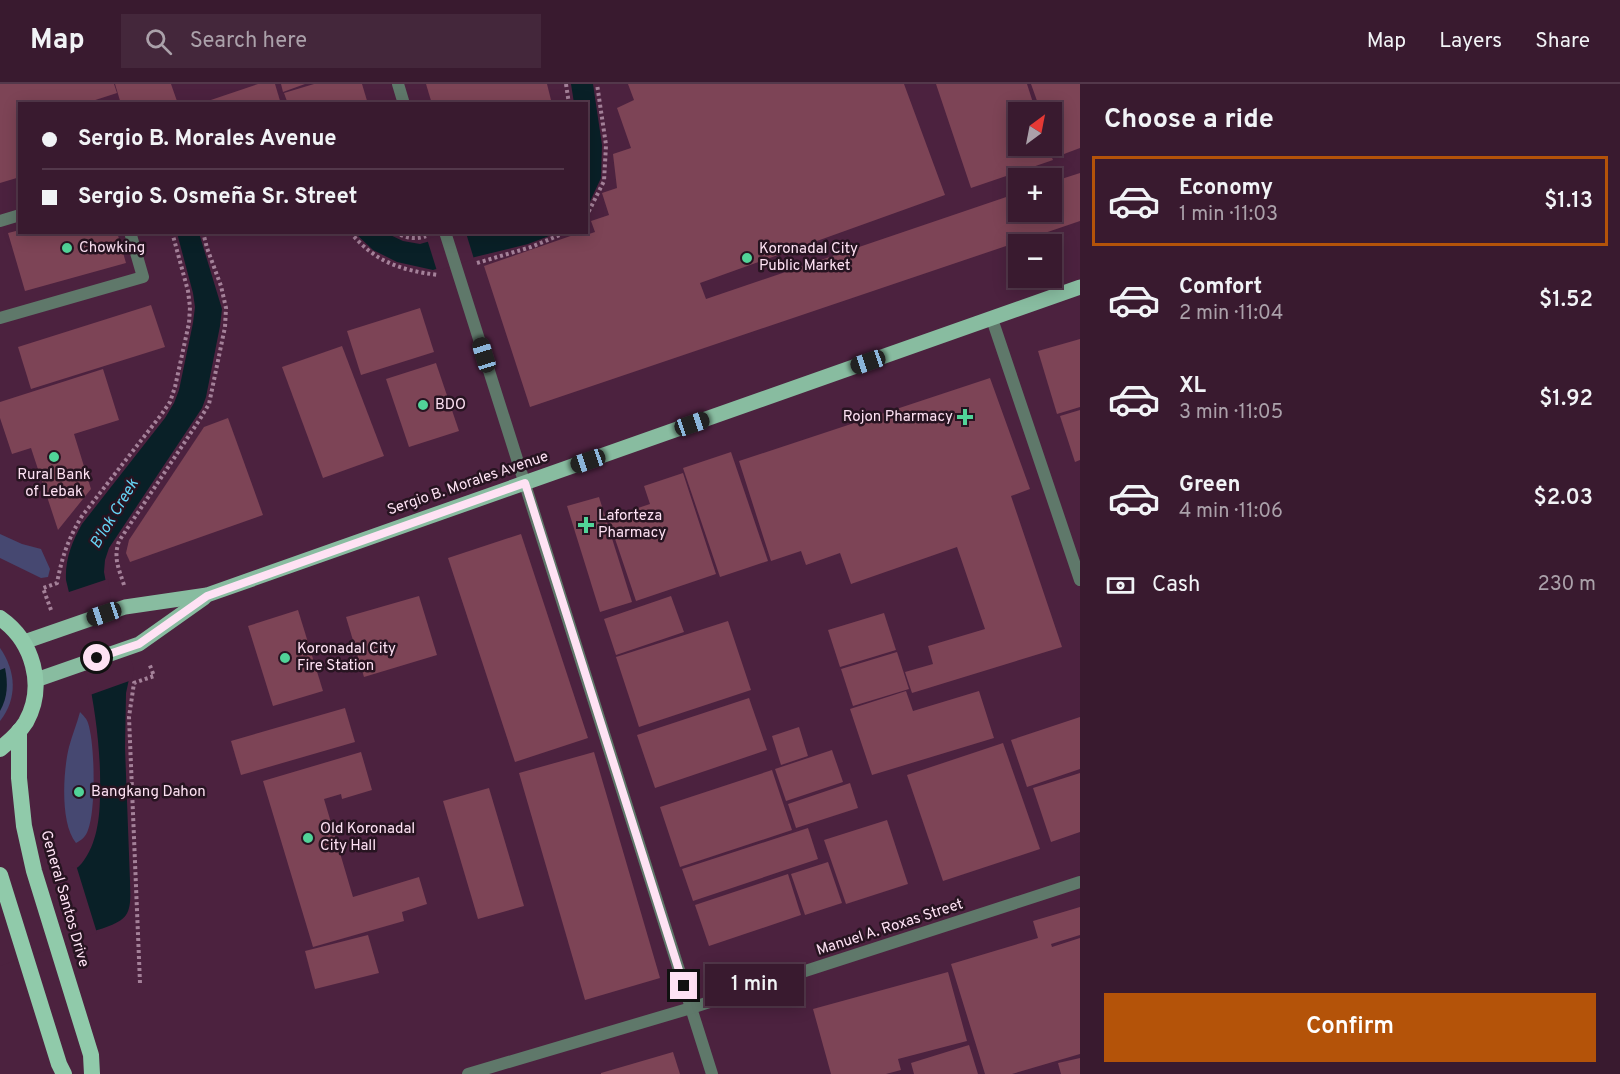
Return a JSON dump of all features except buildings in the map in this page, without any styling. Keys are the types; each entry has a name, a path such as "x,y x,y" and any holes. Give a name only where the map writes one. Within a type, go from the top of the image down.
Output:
{"highway":[{"path":"0,618 17,632 24,642 32,660 36,680 34,701 30,712 20,731 0,749"},
{"name":"General Santos Drive","path":"20,731 21,801 24,826 34,871 91,1055 92,1074"},
{"path":"1,878 64,1074"}],"main road":[{"name":"Sergio B. Morales Avenue","path":"24,642 128,606 207,596 1080,287"},
{"name":"Sergio B. Morales Avenue","path":"36,680 139,644 207,596"}],"street":[{"path":"398,84 403,102"},
{"path":"0,221 18,216"},
{"path":"0,318 143,277 131,234"},
{"path":"445,234 712,1074"},
{"path":"992,319 1080,580"},
{"name":"Manuel A. Roxas Street","path":"468,1074 691,1008 1080,882"}],"path":[{"path":"566,84 569,102"},
{"path":"588,213 604,181 606,145 597,84"},
{"path":"43,588 57,583 64,549 82,516 170,402 189,323 190,307 173,234"},
{"path":"128,606 117,565 116,551 119,541 209,404 225,327 226,308 221,286 204,234"},
{"path":"352,234 371,254 396,266 420,273 439,275 456,267 531,247 562,234"},
{"path":"399,234 419,239 428,236"},
{"path":"140,983 129,717 134,683 154,676 148,661"}],"shaded area":[{"path":"0,534 22,544 41,549 50,569 48,577 41,578 0,558"},
{"path":"0,648 9,666 13,684 10,703 0,721"},
{"path":"80,712 87,720 90,733 93,793 88,830 84,838 76,843 67,823 64,783 69,747"}],"water":[{"path":"571,84 593,84 602,145 601,178 588,206 588,102 574,102"},
{"name":"B'lok Creek","path":"177,234 199,234 222,309 220,326 202,408 109,548 105,560 104,572 109,599 131,670 126,693 125,748 130,898 128,911 123,919 82,935 67,874 77,868 87,856 97,830 100,766 95,712 66,580 68,558 82,524 165,418 174,403 179,390 193,323 195,307"},
{"path":"356,234 388,234 403,241 420,244 455,234 554,234 528,244 433,270 397,262 373,250"},
{"path":"5,668 7,690 0,711 0,670"}],"pier":[{"path":"444,234 466,234 474,259 437,271 427,239"},
{"path":"108,579 111,599 134,669 132,680 90,695 66,593"},
{"path":"76,865 97,933 0,966 0,894 66,872"}],"place":[{"name":"Chowking","path":"67,248"},
{"name":"Koronadal City Public Market","path":"747,258"},
{"name":"BDO","path":"423,405"},
{"name":"Rojon Pharmacy","path":"965,417"},
{"name":"Rural Bank of Lebak","path":"54,457"},
{"name":"Laforteza Pharmacy","path":"586,525"},
{"name":"Koronadal City Fire Station","path":"285,658"},
{"name":"Bangkang Dahon","path":"79,792"},
{"name":"Old Koronadal City Hall","path":"308,838"}],"route":[{"path":"97,658 139,644 207,596 525,483 684,986"}]}
